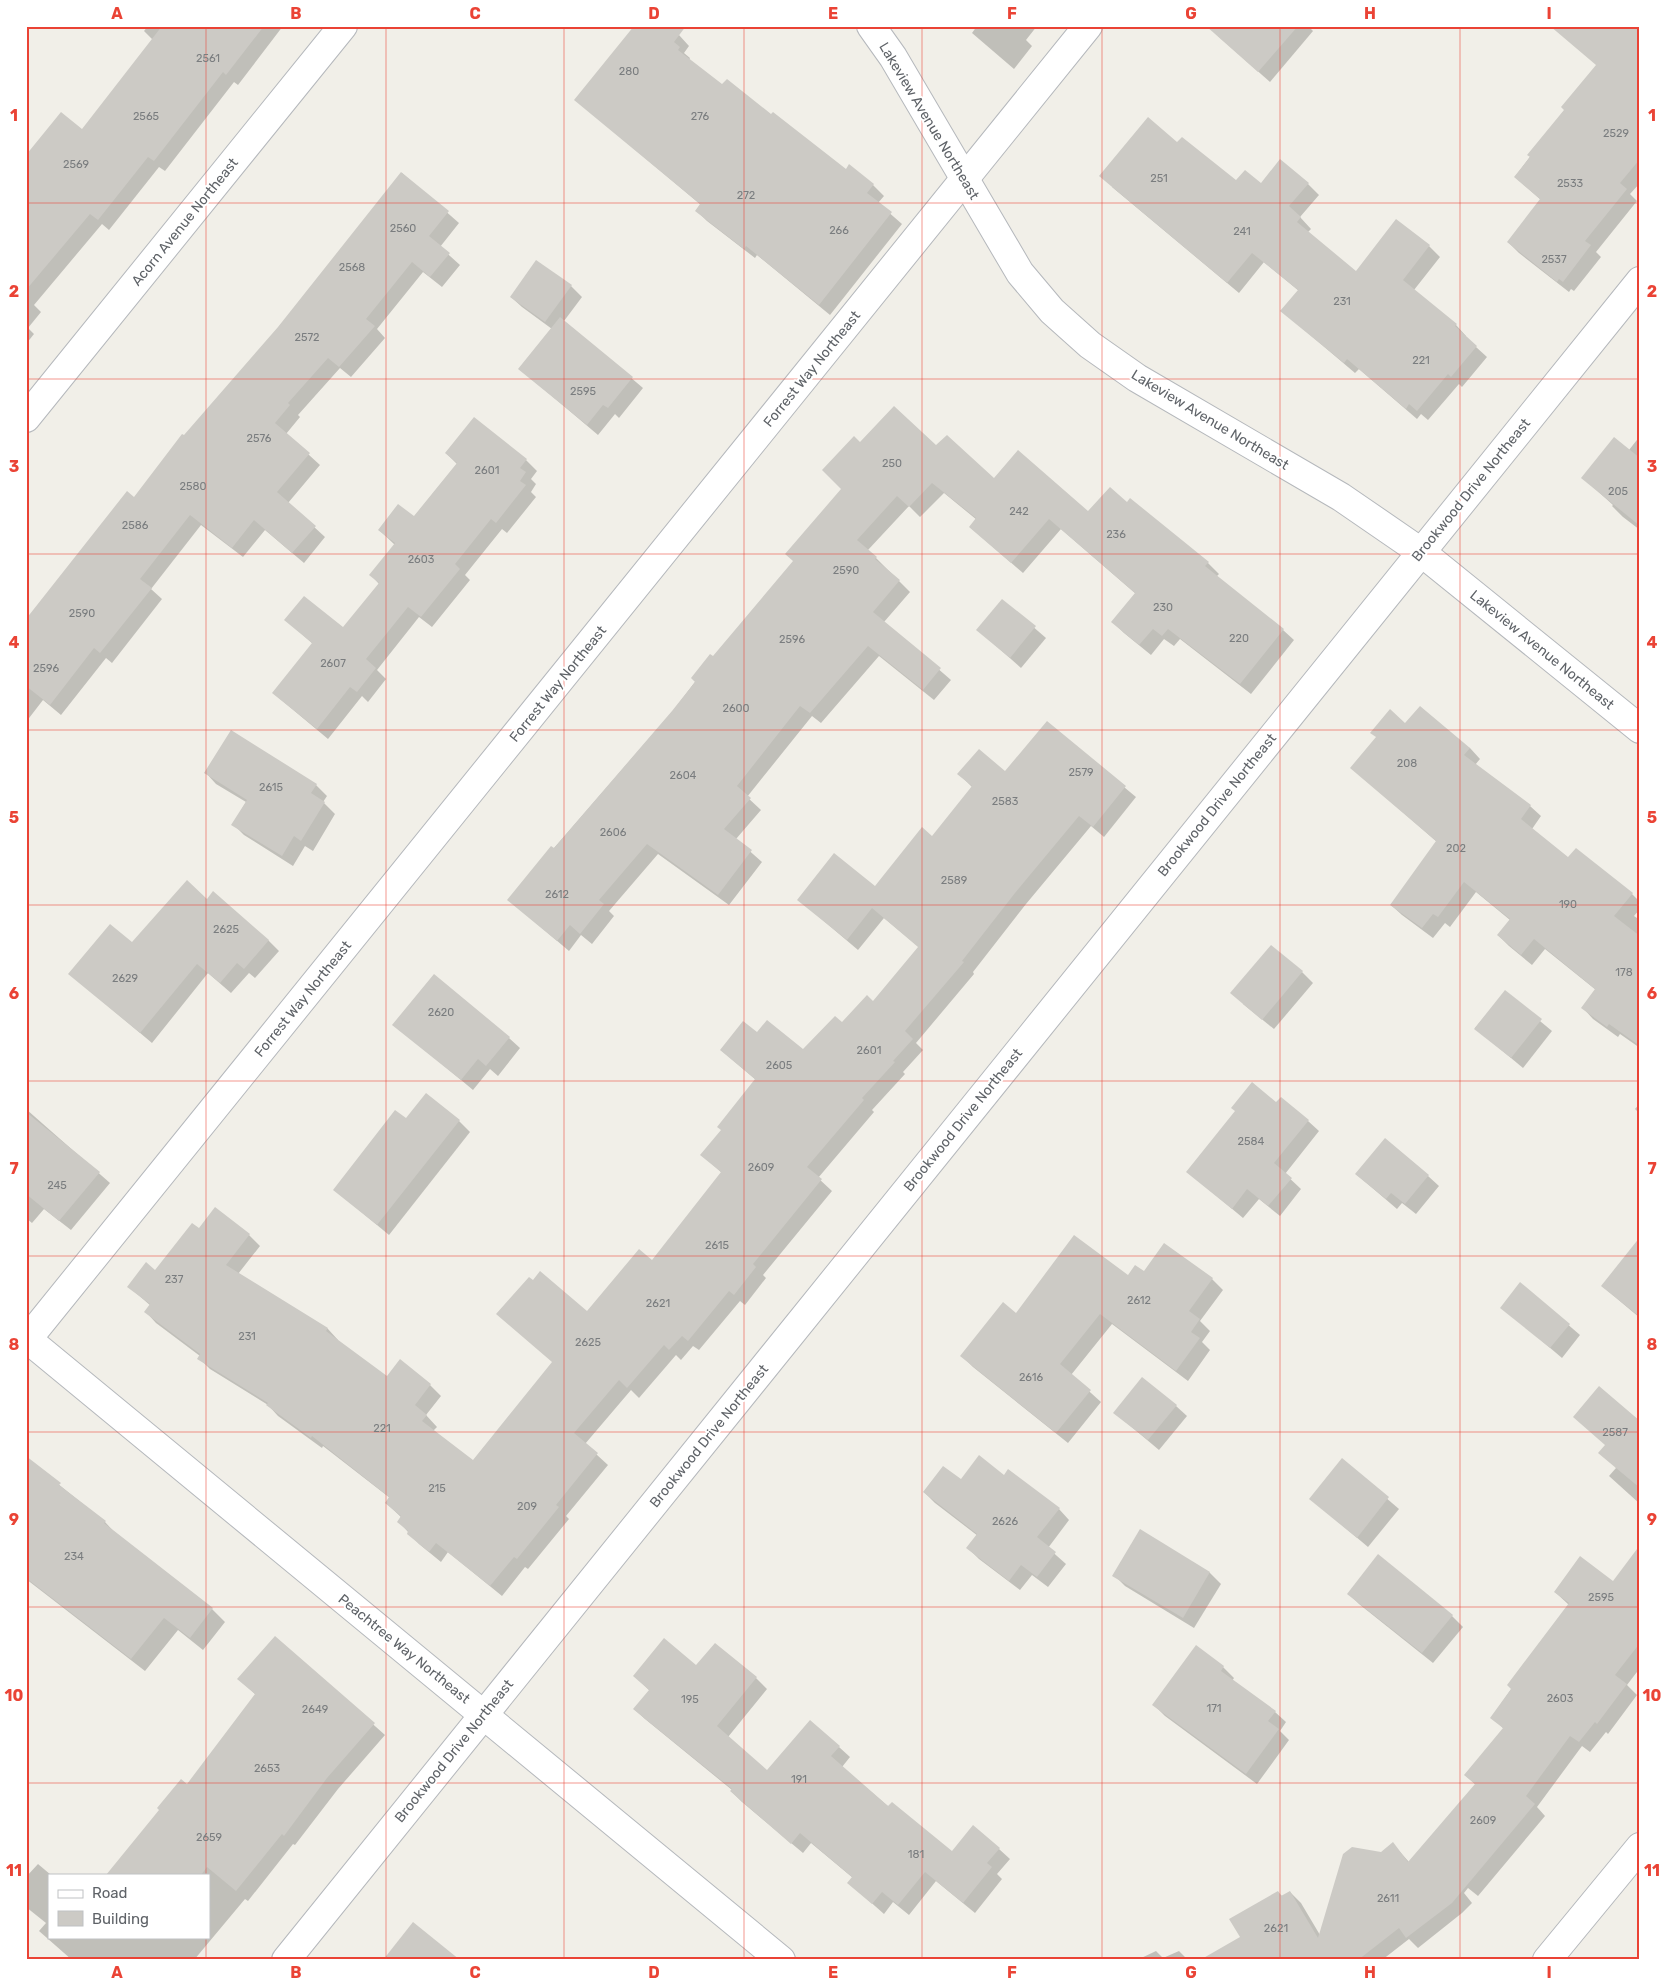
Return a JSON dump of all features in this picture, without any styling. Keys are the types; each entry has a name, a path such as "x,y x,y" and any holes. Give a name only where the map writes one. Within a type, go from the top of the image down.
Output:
{"street":[{"name":"Acorn Avenue Northeast","path":"26,418 343,26"},
{"name":"Lakeview Avenue Northeast","path":"871,26 893,57 1020,273 1052,311 1090,345 1137,378 1341,496 1421,552 1640,729"},
{"name":"Forrest Way Northeast","path":"27,1340 965,181 1088,26"},
{"name":"Brookwood Drive Northeast","path":"286,1960 1640,281"},
{"name":"Peachtree Way Northeast","path":"27,1340 782,1960"},
{"path":"1548,1960 1640,1847"}],"building":[{"path":"162,26 264,26 226,75 223,72 154,161 148,157 98,220 90,214 26,290 26,155 61,112 82,129"},
{"path":"634,26 686,26 674,42 680,47 678,50 722,84 727,79 846,169 849,164 874,184 867,193 892,212 819,305 746,246 744,249 695,211 700,204 574,100"},
{"path":"1206,26 1298,26 1258,72"},
{"path":"1550,26 1640,26 1640,159 1620,183 1627,189 1585,241 1591,245 1563,282 1559,279 1557,282 1507,242 1540,199 1514,177 1530,157 1527,155 1564,110 1561,107 1596,65"},
{"path":"1148,117 1177,142 1182,137 1236,180 1245,170 1261,183 1280,159 1309,183 1289,206 1301,217 1297,222 1356,271 1396,219 1430,245 1403,280 1457,324 1455,326 1477,346 1451,377 1448,374 1417,411 1409,404 1406,409 1347,359 1344,363 1280,311 1298,290 1252,253 1227,283 1099,176"},
{"path":"401,172 449,211 429,236 450,253 430,277 412,262 366,319 375,326 339,367 328,358 288,403 290,405 275,423 310,453 277,492 316,526 292,553 254,520 232,548 190,515 140,579 152,588 100,653 94,648 50,705 26,686 26,619 127,491 134,497 182,434 184,435 278,327"},
{"path":"536,260 572,285 545,322 510,297"},
{"path":"560,317 633,377 608,408 603,405 587,425 518,369"},
{"path":"894,406 936,445 947,435 994,478 1018,450 1088,511 1110,487 1127,502 1130,498 1209,562 1205,566 1284,629 1240,684 1168,629 1162,636 1153,629 1139,645 1111,622 1135,593 1049,519 1011,563 969,527 976,518 932,483 909,507 897,496 857,540 877,557 875,559 900,580 873,612 941,668 923,690 868,646 810,713 800,706 737,786 751,798 724,829 752,850 718,895 647,844 599,900 604,904 580,934 570,925 557,941 507,900 551,846 554,848 672,711 695,682 691,678 710,654 713,656 793,561 785,554 841,489 822,470 854,436 860,442"},
{"path":"474,417 527,459 520,468 526,472 520,481 526,485 496,523 491,519 455,564 460,569 421,617 408,607 366,659 376,668 357,692 350,687 317,729 272,693 312,643 284,620 304,596 343,627 379,583 369,575 395,543 378,530 398,504 414,516 457,463 445,453"},
{"path":"1614,437 1640,458 1640,526 1581,478"},
{"path":"1002,599 1036,626 1010,658 976,630"},
{"path":"1420,706 1470,748 1464,755 1531,805 1521,819 1568,857 1576,848 1633,893 1614,916 1640,936 1640,1046 1609,1024 1607,1027 1581,1008 1595,989 1534,939 1521,955 1497,935 1510,919 1464,882 1438,917 1433,914 1422,928 1390,905 1436,841 1350,768 1376,737 1370,733 1390,709 1405,723"},
{"path":"1047,721 1126,786 1093,827 1079,816 1015,893 962,961 964,962 905,1031 913,1039 862,1098 864,1100 807,1167 822,1179 753,1264 756,1267 734,1295 729,1291 688,1341 682,1336 669,1350 664,1345 627,1388 619,1380 574,1433 598,1453 556,1505 559,1507 517,1559 514,1557 490,1586 436,1543 429,1552 407,1534 408,1531 397,1522 401,1516 385,1503 389,1497 312,1436 311,1438 266,1405 268,1403 197,1359 200,1354 144,1312 150,1304 127,1287 146,1262 155,1270 192,1223 199,1228 215,1207 250,1234 226,1265 328,1328 326,1331 387,1376 400,1359 431,1384 415,1405 427,1415 422,1421 473,1460 552,1362 496,1314 529,1277 533,1280 540,1271 587,1311 639,1249 652,1260 721,1172 700,1155 721,1130 717,1127 755,1079 720,1050 743,1021 757,1032 767,1020 803,1049 835,1016 842,1022 867,995 873,1001 918,947 872,908 847,940 797,900 834,853 875,886 922,827 932,836 972,786 957,774 979,749 1005,771"},
{"path":"231,730 317,784 311,793 325,802 301,841 294,836 282,856 231,825 247,800 204,773"},
{"path":"187,880 207,899 213,891 269,940 244,969 237,963 220,983 197,964 140,1033 68,974 110,924 132,942"},
{"path":"1271,945 1303,971 1262,1020 1230,993"},
{"path":"434,974 510,1037 486,1066 478,1059 461,1080 392,1025"},
{"path":"1505,990 1542,1019 1511,1058 1474,1029"},
{"path":"1252,1082 1276,1102 1281,1097 1309,1120 1274,1163 1292,1178 1268,1206 1247,1189 1232,1209 1186,1172 1235,1111 1231,1108"},
{"path":"426,1093 460,1120 377,1225 333,1190 395,1110 406,1118"},
{"path":"26,1112 100,1172 59,1221 26,1194"},
{"path":"1385,1138 1429,1175 1405,1204 1391,1193 1386,1199 1355,1174"},
{"path":"1074,1235 1128,1275 1135,1265 1144,1271 1164,1243 1213,1278 1189,1311 1200,1319 1191,1332 1200,1338 1176,1371 1100,1314 1060,1364 1091,1390 1056,1433 960,1356 1003,1302 1016,1313"},
{"path":"1640,1237 1640,1317 1601,1286"},
{"path":"1520,1282 1570,1324 1550,1348 1500,1308"},
{"path":"1142,1377 1177,1405 1148,1440 1113,1413"},
{"path":"1599,1386 1640,1421 1640,1488 1598,1453 1605,1445 1573,1417"},
{"path":"979,1455 1004,1475 1008,1469 1060,1508 1037,1537 1056,1552 1037,1577 1021,1565 1009,1581 966,1548 977,1534 923,1492 943,1466 961,1479"},
{"path":"26,1456 61,1483 59,1485 106,1521 104,1523 213,1608 190,1638 164,1618 131,1659 26,1578"},
{"path":"1342,1458 1389,1497 1357,1538 1309,1499"},
{"path":"1140,1529 1210,1572 1183,1618 1112,1576"},
{"path":"1640,1545 1640,1643 1615,1675 1627,1684 1597,1724 1595,1722 1579,1742 1570,1736 1526,1796 1535,1804 1452,1903 1406,1938 1399,1928 1358,1960 1200,1960 1240,1937 1229,1919 1278,1891 1281,1896 1290,1891 1318,1938 1343,1854 1352,1847 1381,1852 1393,1842 1408,1862 1475,1784 1464,1775 1503,1728 1490,1718 1511,1689 1507,1685 1569,1603 1554,1592 1580,1556 1613,1581"},
{"path":"1378,1554 1453,1615 1422,1653 1347,1594"},
{"path":"275,1636 375,1723 327,1778 284,1836 282,1834 236,1891 207,1867 202,1874 107,1874 159,1810 157,1808 181,1779 187,1784 255,1694 237,1679"},
{"path":"664,1638 696,1665 715,1643 757,1677 717,1726 767,1770 810,1720 840,1746 831,1756 888,1806 892,1802 952,1851 973,1825 1000,1848 987,1863 992,1867 963,1903 925,1872 898,1905 882,1892 872,1904 847,1883 852,1877 800,1833 791,1844 730,1791 732,1789 633,1709 649,1690 633,1676"},
{"path":"1196,1645 1224,1666 1221,1671 1276,1711 1268,1721 1279,1729 1246,1774 1152,1705"},
{"path":"413,1922 460,1960 383,1960"}]}
